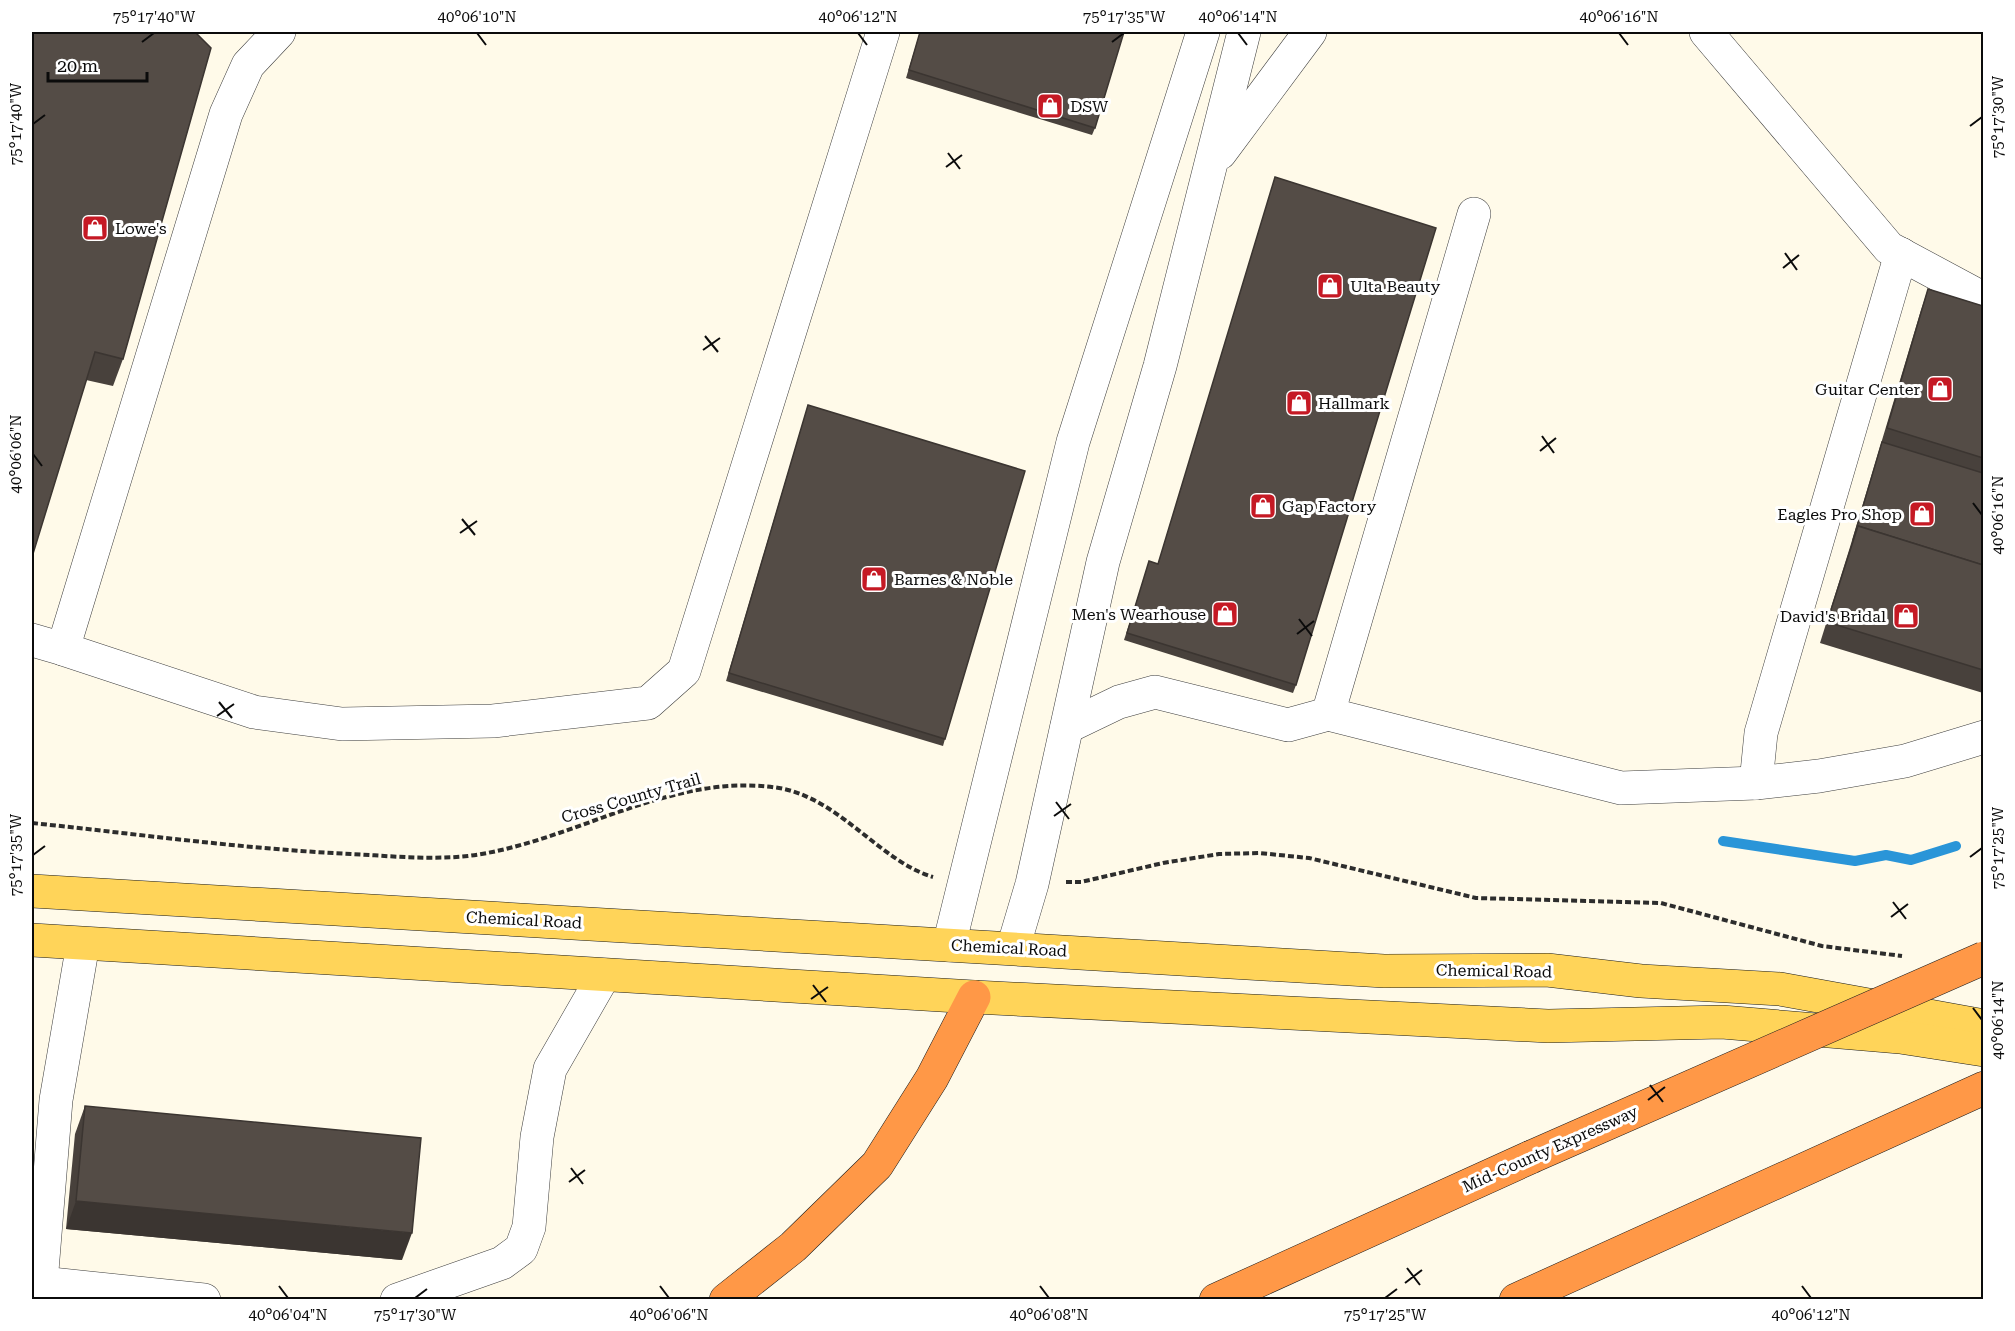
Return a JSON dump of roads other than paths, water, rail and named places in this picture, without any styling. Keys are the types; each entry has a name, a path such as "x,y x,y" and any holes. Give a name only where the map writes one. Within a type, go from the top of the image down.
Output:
{"highway":[{"name":"Mid-County Expressway","path":"1216,1299 1531,1156 1983,958"},
{"path":"726,1299 793,1248 877,1165 932,1078 974,997"},
{"path":"1516,1299 1983,1088"}],"main road":[{"name":"Chemical Road","path":"32,891 1384,970 1547,970 1641,981 1779,990 1983,1026"},
{"path":"32,940 974,997 1548,1026 1722,1022 1900,1037 1983,1050"},
{"path":"949,945 974,997"},
{"path":"974,997 1013,948"}],"lane":[{"path":"32,640 254,712 342,724 493,722 648,703 684,671 883,32"},
{"path":"949,945 1073,442 1203,32"},
{"path":"1013,948 1032,884 1103,562 1161,366 1244,32"},
{"path":"1211,166 1310,32"},
{"path":"1706,32 1889,248 1983,299"},
{"path":"63,649 226,114 248,65 274,34"},
{"path":"1328,714 1474,214"},
{"path":"1756,783 1761,733 1901,254"},
{"path":"1067,727 1119,702 1155,692 1288,725 1328,714 1621,788 1756,783 1905,761 1983,737"},
{"path":"83,944 56,1100 36,1282 204,1299"},
{"path":"397,1299 502,1263 521,1249 530,1227 537,1137 550,1069 604,975"}],"waterway":[{"path":"1723,841 1855,861 1886,855 1911,860 1956,846"}],"place":[{"name":"DSW","path":"1050,106"},
{"name":"Lowe's","path":"95,228"},
{"name":"Ulta Beauty","path":"1330,286"},
{"name":"Guitar Center","path":"1940,389"},
{"name":"Hallmark","path":"1299,403"},
{"name":"Gap Factory","path":"1263,506"},
{"name":"Eagles Pro Shop","path":"1922,514"},
{"name":"Barnes & Noble","path":"874,579"},
{"name":"Men's Wearhouse","path":"1225,614"},
{"name":"David's Bridal","path":"1906,616"}]}
